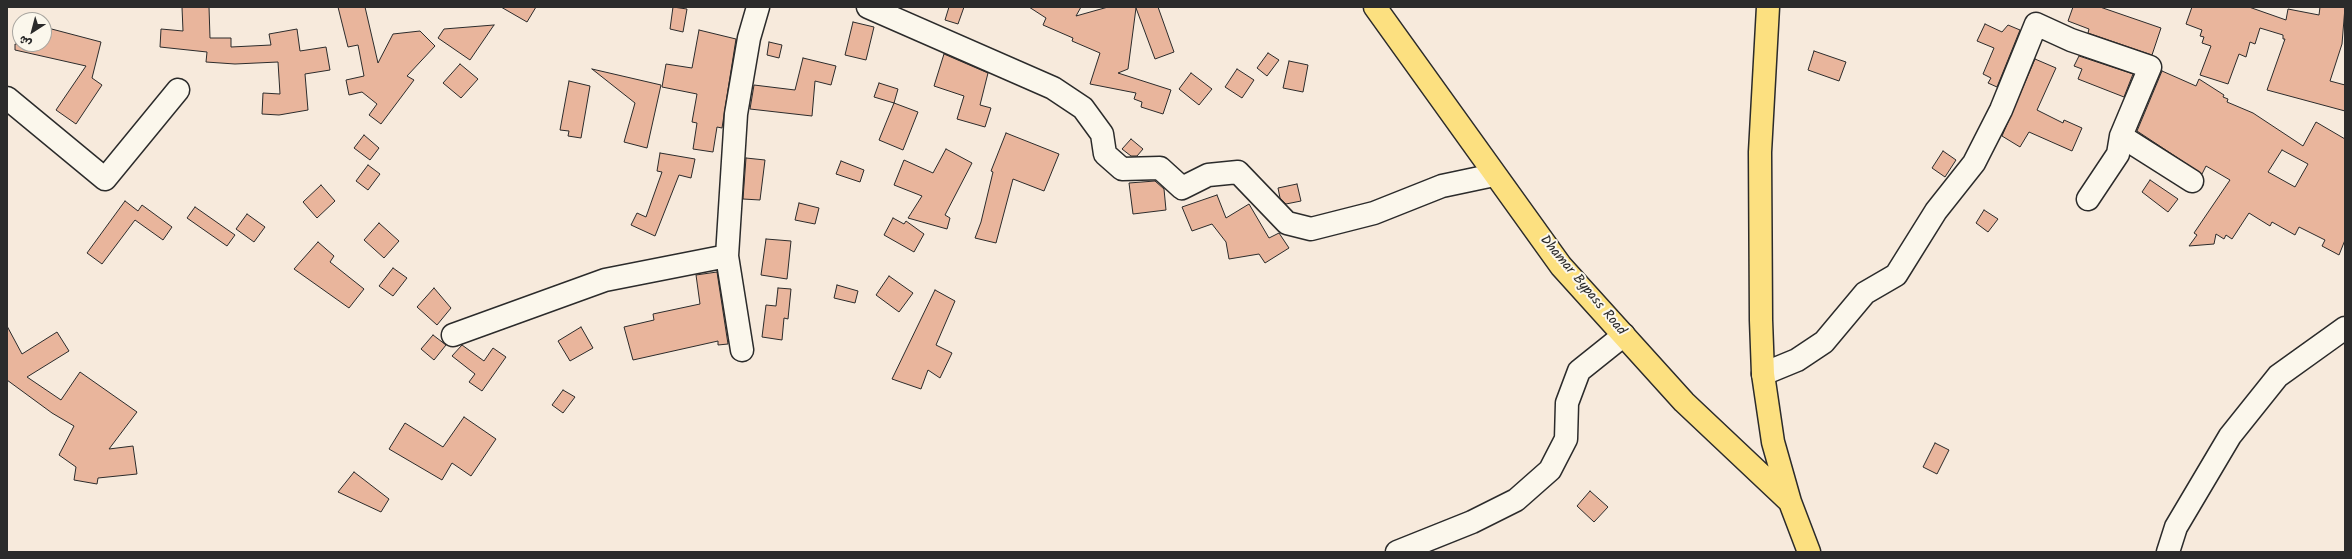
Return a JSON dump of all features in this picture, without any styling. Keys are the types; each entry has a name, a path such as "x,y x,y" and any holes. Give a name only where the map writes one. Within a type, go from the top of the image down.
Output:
{"main road":[{"name":"Dhamar Bypass Road","path":"1375,7 1494,175 1561,266 1684,402 1790,502"},
{"path":"1768,7 1760,152 1761,320 1764,374 1773,442 1790,502 1809,552"}],"street":[{"path":"742,350 727,256 736,114 749,38 758,7"},
{"path":"868,7 1053,88 1083,108 1102,134 1105,154 1122,169 1160,168 1182,188 1208,175 1238,172 1286,223 1311,229 1374,213 1442,186 1494,175"},
{"path":"1764,374 1797,360 1824,342 1865,293 1896,275 1936,211 1974,163 2001,110 2036,24 2071,40 2150,67 2121,136 2118,154 2088,198"},
{"path":"7,98 105,179 178,90"},
{"path":"2121,136 2192,181"},
{"path":"452,335 605,280 727,256"},
{"path":"2168,552 2176,527 2230,436 2278,376 2345,328"},
{"path":"1397,552 1472,522 1516,500 1550,470 1566,439 1567,402 1578,371 1624,335"}],"building":[{"path":"182,7 209,7 210,38 231,38 231,47 271,45 269,34 297,29 300,51 326,47 330,70 305,74 308,110 279,115 262,114 263,93 280,94 278,62 235,64 206,62 207,52 160,47 161,29 183,31"},
{"path":"338,7 365,7 378,63 393,34 420,31 435,46 407,76 414,80 381,124 369,115 377,104 362,92 349,95 346,80 364,76 358,45 348,47"},
{"path":"501,7 536,7 527,22"},
{"path":"673,7 687,9 683,32 670,29"},
{"path":"949,7 964,7 958,24 945,20"},
{"path":"1029,7 1081,7 1076,16 1108,7 1158,7 1174,52 1155,59 1136,8 1128,69 1118,73 1171,90 1163,114 1141,107 1142,102 1134,99 1136,93 1090,84 1100,53 1072,41 1073,38 1043,25 1046,18"},
{"path":"2073,7 2100,7 2161,28 2152,55 2088,33 2089,29 2068,21"},
{"path":"2192,7 2249,7 2286,20 2288,9 2319,15 2320,7 2345,7 2342,44 2330,81 2345,85 2345,111 2267,90 2285,39 2283,39 2283,35 2260,28 2255,44 2250,42 2246,57 2239,54 2228,84 2200,75 2211,46 2202,43 2204,37 2200,36 2202,30 2186,24"},
{"path":"853,22 874,27 866,60 845,55"},
{"path":"1985,24 2002,32 2008,25 2020,30 1997,87 1988,83 1991,78 1983,74 1994,48 1977,41"},
{"path":"494,25 470,60 438,38 444,29"},
{"path":"52,29 101,42 92,78 102,85 76,124 56,110 86,66 24,52 52,52"},
{"path":"699,30 736,39 722,128 717,127 713,152 693,149 697,123 692,122 697,94 662,87 666,64 692,68"},
{"path":"769,42 782,45 779,58 767,55"},
{"path":"1814,51 1846,62 1839,81 1808,70"},
{"path":"1268,53 1279,60 1267,76 1257,68"},
{"path":"944,54 988,73 980,105 991,108 985,127 957,119 964,96 934,86"},
{"path":"2079,56 2133,74 2124,97 2078,79 2082,69 2074,66"},
{"path":"803,58 836,66 831,85 815,81 812,116 750,109 754,85 795,90"},
{"path":"2035,59 2056,68 2037,110 2063,123 2064,120 2082,128 2072,151 2029,132 2020,147 2002,136"},
{"path":"1289,61 1308,65 1303,92 1283,88"},
{"path":"460,64 478,79 461,98 443,83"},
{"path":"592,69 661,85 647,148 624,142 635,103"},
{"path":"1237,69 1254,80 1242,98 1225,87"},
{"path":"2162,71 2196,86 2199,79 2224,95 2223,97 2228,99 2227,102 2253,113 2303,146 2316,122 2345,139 2345,240 2339,255 2322,246 2325,240 2299,227 2295,235 2272,222 2270,226 2249,213 2232,239 2226,235 2224,239 2216,234 2214,244 2189,246 2197,235 2194,233 2230,180 2206,166 2202,174 2137,131","holes":["2282,150 2308,164 2295,187 2268,172"]},
{"path":"1191,73 1212,89 1199,105 1179,89"},
{"path":"569,81 590,86 581,138 568,136 569,131 560,130"},
{"path":"879,83 898,89 894,103 874,97"},
{"path":"894,103 918,112 903,150 879,140"},
{"path":"1006,133 1059,154 1044,191 1013,179 996,243 975,238 981,222 993,172 991,171"},
{"path":"364,135 379,148 370,160 354,148"},
{"path":"1131,139 1143,149 1137,156 1131,156 1122,149"},
{"path":"946,149 972,163 945,215 950,218 947,229 908,218 922,196 894,185 904,160 933,173"},
{"path":"1943,151 1956,160 1945,177 1932,168"},
{"path":"660,153 695,159 691,178 679,175 655,236 631,225 637,213 646,217 662,172 657,171"},
{"path":"746,158 765,160 760,200 743,199"},
{"path":"841,161 864,170 860,182 836,174"},
{"path":"368,165 380,174 368,190 356,181"},
{"path":"2150,180 2178,199 2168,212 2142,192"},
{"path":"1155,181 1164,189 1166,210 1133,214 1129,183"},
{"path":"1297,184 1301,201 1286,204 1280,198 1278,188"},
{"path":"321,185 335,201 317,218 303,202"},
{"path":"1217,195 1226,218 1249,204 1269,238 1279,233 1289,248 1265,263 1259,254 1229,259 1226,242 1212,224 1192,231 1182,207"},
{"path":"125,201 138,211 142,205 172,227 163,240 135,220 102,264 87,253"},
{"path":"799,203 819,208 815,224 795,220"},
{"path":"195,207 235,235 227,246 187,218"},
{"path":"1984,210 1998,219 1988,232 1976,223"},
{"path":"247,214 265,227 254,242 236,229"},
{"path":"893,218 904,224 906,221 924,234 914,252 884,235"},
{"path":"379,223 399,241 384,258 364,240"},
{"path":"766,239 791,241 787,279 761,275"},
{"path":"318,242 334,256 330,262 364,289 349,308 294,269"},
{"path":"393,268 407,278 393,296 379,286"},
{"path":"717,272 728,344 718,345 718,341 633,360 624,327 654,320 653,314 700,304 696,275"},
{"path":"889,276 913,293 899,312 876,295"},
{"path":"837,285 858,291 855,303 834,298"},
{"path":"434,288 451,308 437,325 417,307"},
{"path":"778,288 791,289 788,319 784,318 782,340 762,337 766,305 776,306"},
{"path":"935,290 955,301 936,345 952,353 940,378 928,370 921,389 892,379"},
{"path":"7,326 22,354 57,332 69,351 27,377 61,400 80,372 137,412 109,449 133,446 137,474 98,478 97,484 74,480 76,467 59,455 74,426 52,413 7,380"},
{"path":"581,327 593,348 570,361 558,341"},
{"path":"433,335 446,345 434,360 421,349"},
{"path":"462,345 484,361 493,348 506,357 482,391 469,382 475,374 452,356"},
{"path":"563,390 575,397 563,413 552,405"},
{"path":"464,417 496,439 471,476 452,463 442,480 389,449 405,423 443,447"},
{"path":"1935,443 1949,450 1937,474 1923,467"},
{"path":"354,472 389,499 381,512 338,492"},
{"path":"1590,491 1608,507 1594,522 1577,506"}]}
